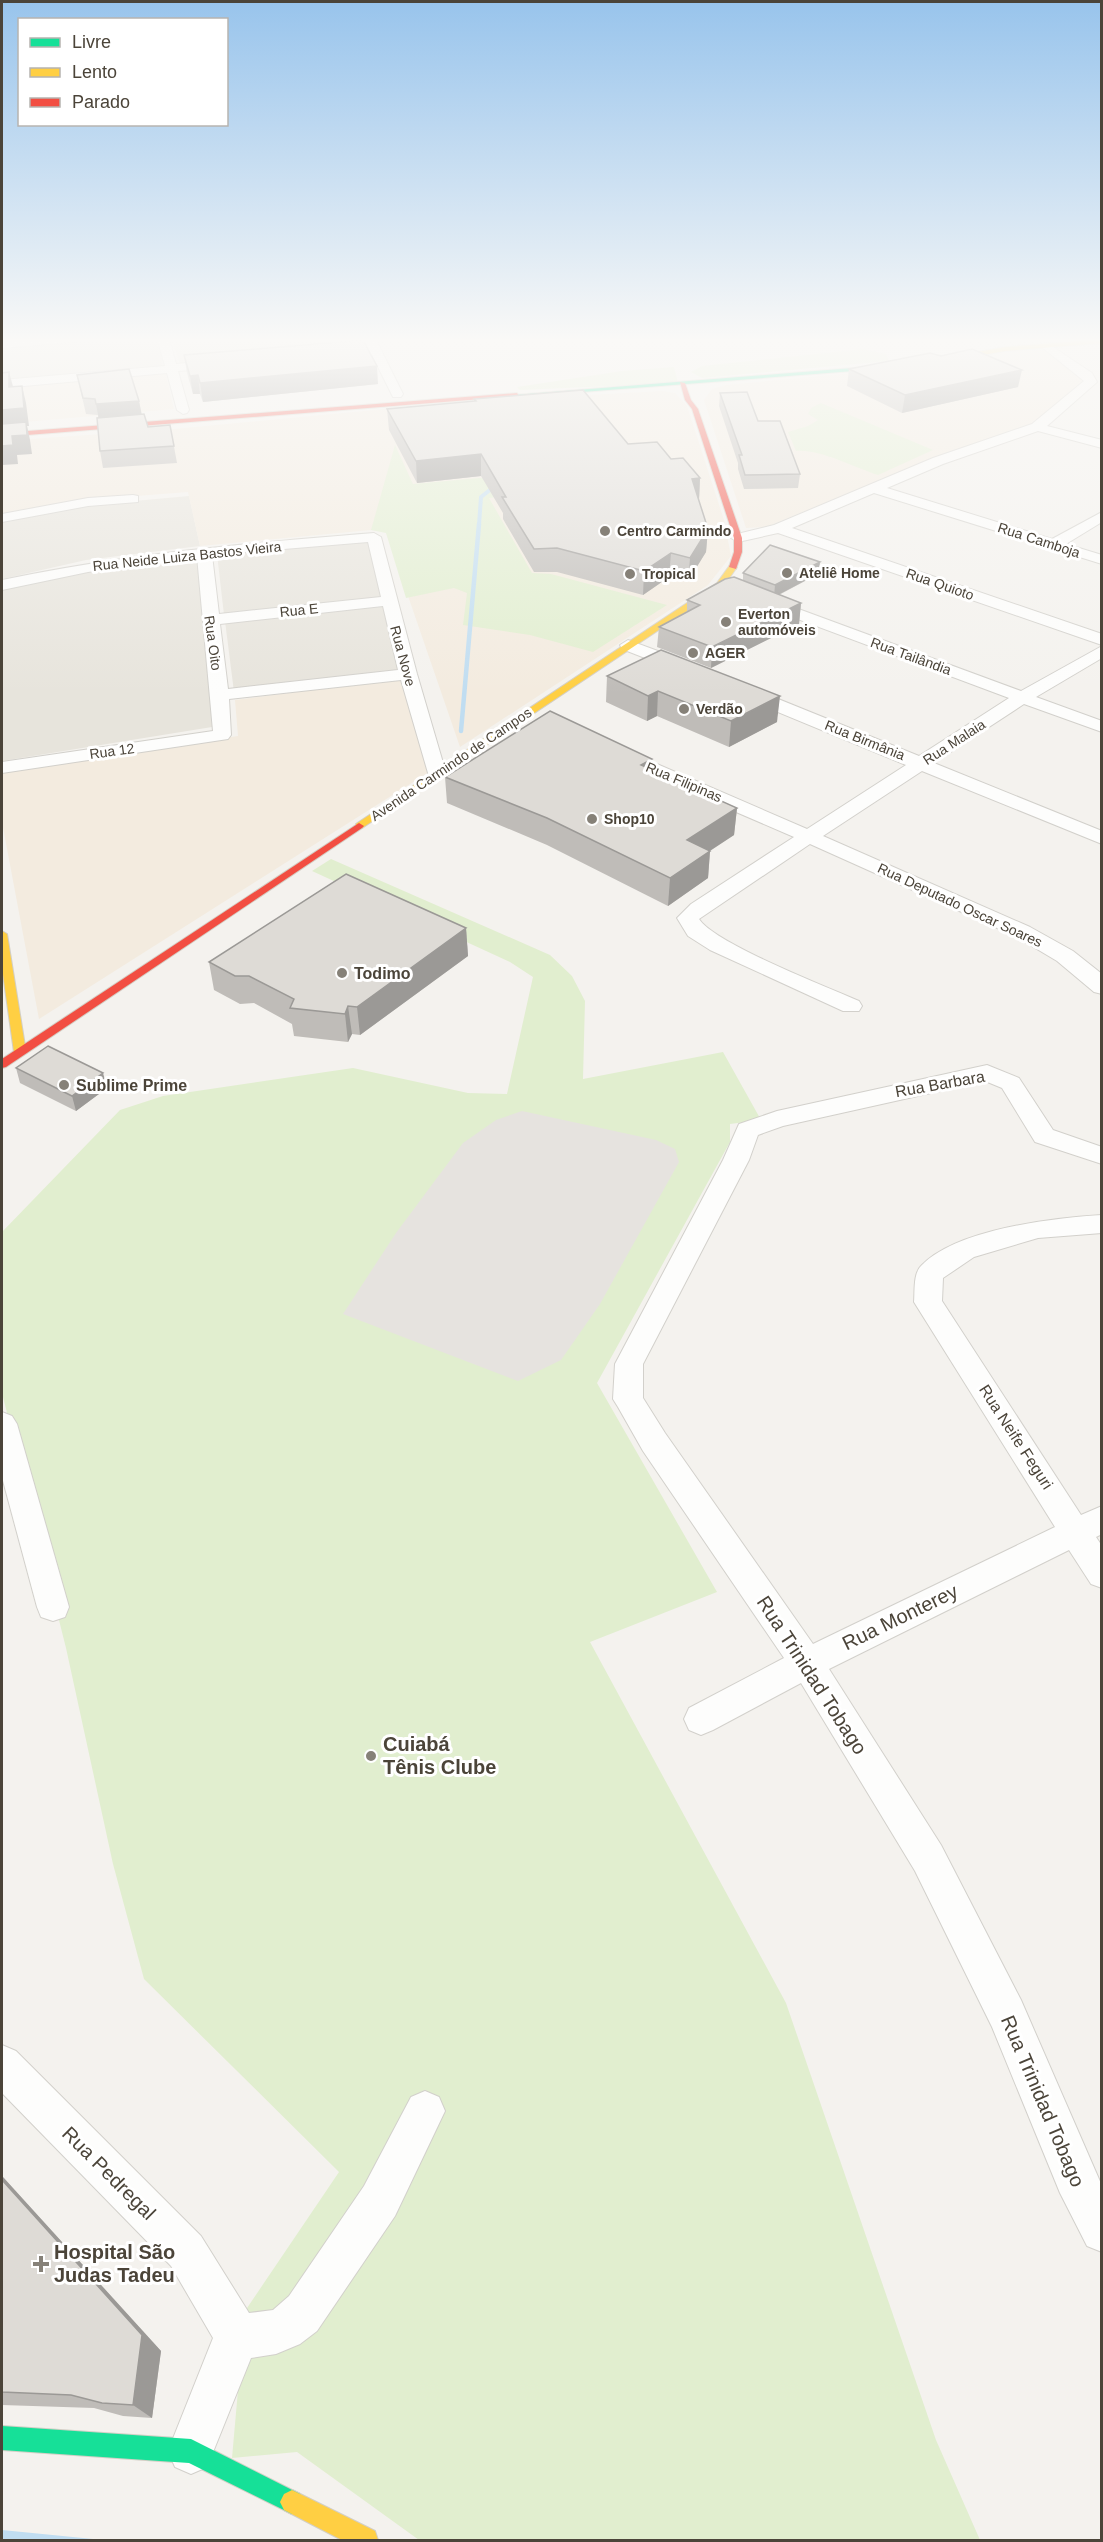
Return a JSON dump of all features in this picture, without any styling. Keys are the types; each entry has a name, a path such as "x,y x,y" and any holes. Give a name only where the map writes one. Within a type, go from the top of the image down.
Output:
{"main road":[{"name":"Avenida Carmindo de Campos","path":"2,1064 628,645 726,587 736,565 739,549 738,538 709,457"},
{"path":"2,933 21,1052"},
{"path":"2,2438 191,2451 366,2541"}],"street":[{"path":"738,538 779,528 951,457"},
{"name":"Rua Camboja","path":"873,488 1101,560"},
{"path":"2,518 88,502 133,499"},
{"path":"1053,545 1101,516"},
{"name":"Rua Quioto","path":"779,528 1101,640"},
{"name":"Rua Neide Luiza Bastos Vieira","path":"2,585 88,567 204,551 374,537"},
{"name":"Rua Nove","path":"374,537 408,674 437,773"},
{"name":"Rua Oito","path":"204,551 209,620 221,695 222,735"},
{"name":"Rua Tailândia","path":"754,597 1101,727"},
{"name":"Rua E","path":"209,620 389,601"},
{"path":"628,645 704,675"},
{"name":"Rua Malaia","path":"851,1006 718,945 696,931 688,918 698,908 1023,697 1101,651"},
{"path":"221,695 408,674"},
{"name":"Rua Birmânia","path":"726,684 1101,838"},
{"path":"525,715 546,724"},
{"name":"Rua 12","path":"2,768 222,735"},
{"name":"Rua Filipinas","path":"600,747 809,836"},
{"name":"Rua Deputado Oscar Soares","path":"809,836 1067,955 1101,987"},
{"name":"Rua Barbara","path":"748,1130 777,1119 987,1073 1011,1083 1044,1136 1101,1156"},
{"name":"Rua Trinidad Tobago","path":"748,1130 736,1160 628,1364 627,1399 654,1442 807,1663 928,1858 1007,2014 1075,2178 1101,2231"},
{"name":"Rua Neife Feguri","path":"1101,1224 1038,1229 965,1250 930,1273 928,1302 1089,1525 1101,1574"},
{"path":"2,1424 53,1607"},
{"name":"Rua Monterey","path":"701,1719 807,1663 1089,1525"},
{"name":"Rua Pedregal","path":"2,2065 186,2251 237,2335"},
{"path":"191,2451 237,2335 264,2337 297,2320 378,2207 399,2170 425,2111"}],"shaded area":[{"path":"2,457 703,457 724,520 731,556 708,585 460,747 386,532 371,530 200,546 188,492 85,500 2,515"},
{"path":"723,457 939,457 766,527 746,528"},
{"path":"189,496 200,546 86,560 2,579 2,522 90,505"},
{"path":"370,540 382,598 224,615 217,554"},
{"path":"199,556 212,727 2,761 2,588 85,570"},
{"path":"383,603 401,671 234,692 225,621"},
{"path":"404,678 429,772 39,1019 2,822 2,772 238,736 235,700"},
{"path":"522,1111 656,1140 675,1149 679,1162 600,1304 561,1360 518,1381 343,1314 396,1233 463,1143 496,1120"}],"green space":[{"path":"392,457 400,457 413,484 545,472 546,491 489,498 532,573 551,574 667,605 593,652 530,635 463,625 467,593 454,588 406,598 386,533 371,530"},
{"path":"828,457 918,457 878,475"},
{"name":"Cuiabá Tênis Clube","path":"331,859 550,955 572,976 585,1001 583,1079 723,1052 761,1120 730,1124 730,1142 597,1383 717,1592 590,1642 786,2003 936,2440 980,2540 419,2540 297,2452 232,2458 245,2311 339,2172 144,1979 113,1864 66,1648 2,1393 2,1232 120,1110 163,1096 353,1068 468,1093 507,1094 533,977 510,962 312,871"}],"water":[{"path":"2,2530 93,2539 100,2540 2,2540"}],"building":[{"path":"414,457 457,457 416,461"},
{"path":"483,457 683,458 700,478 692,479 708,529 690,558 671,553 644,571 557,548 534,549 502,497 506,497"},
{"path":"739,457 793,457 800,474 745,475"},
{"path":"770,545 820,562 775,585 743,573"},
{"path":"734,577 801,603 712,647 659,627 700,605 687,600 725,579"},
{"path":"661,650 780,696 731,721 658,691 648,696 607,676"},
{"name":"Shop10","path":"550,711 652,759 641,765 737,808 687,840 710,851 670,878 547,818 445,777"},
{"name":"Todimo","path":"346,874 466,928 357,1007 348,1006 345,1014 290,1008 294,999 249,976 235,976 209,962"},
{"path":"48,1046 103,1073 72,1096 16,1068"},
{"name":"Hospital São Judas Tadeu","path":"2,2180 142,2335 133,2405 102,2403 71,2395 2,2392"}],"waterway":[{"path":"479,525 481,497 495,486"},
{"path":"461,731 479,524"}],"traffic: fast":[{"path":"2,2438 191,2451 292,2502"}],"traffic: slow":[{"path":"359,826 720,585 733,567"},
{"path":"2,934 20,1052"},
{"path":"292,2502 366,2540"}],"traffic: jam":[{"path":"711,457 738,538 738,552 733,567"},
{"path":"2,1064 359,826"}],"place":[{"name":"Centro Carmindo","path":"605,531"},
{"name":"Ateliê Home","path":"787,573"},
{"name":"Tropical","path":"630,574"},
{"name":"Everton automóveis","path":"726,622"},
{"name":"AGER","path":"693,653"},
{"name":"Verdão","path":"684,709"},
{"name":"Shop10","path":"592,819"},
{"name":"Todimo","path":"342,973"},
{"name":"Sublime Prime","path":"64,1085"},
{"name":"Cuiabá Tênis Clube","path":"371,1756"},
{"name":"Hospital São Judas Tadeu","path":"41,2264"}]}
